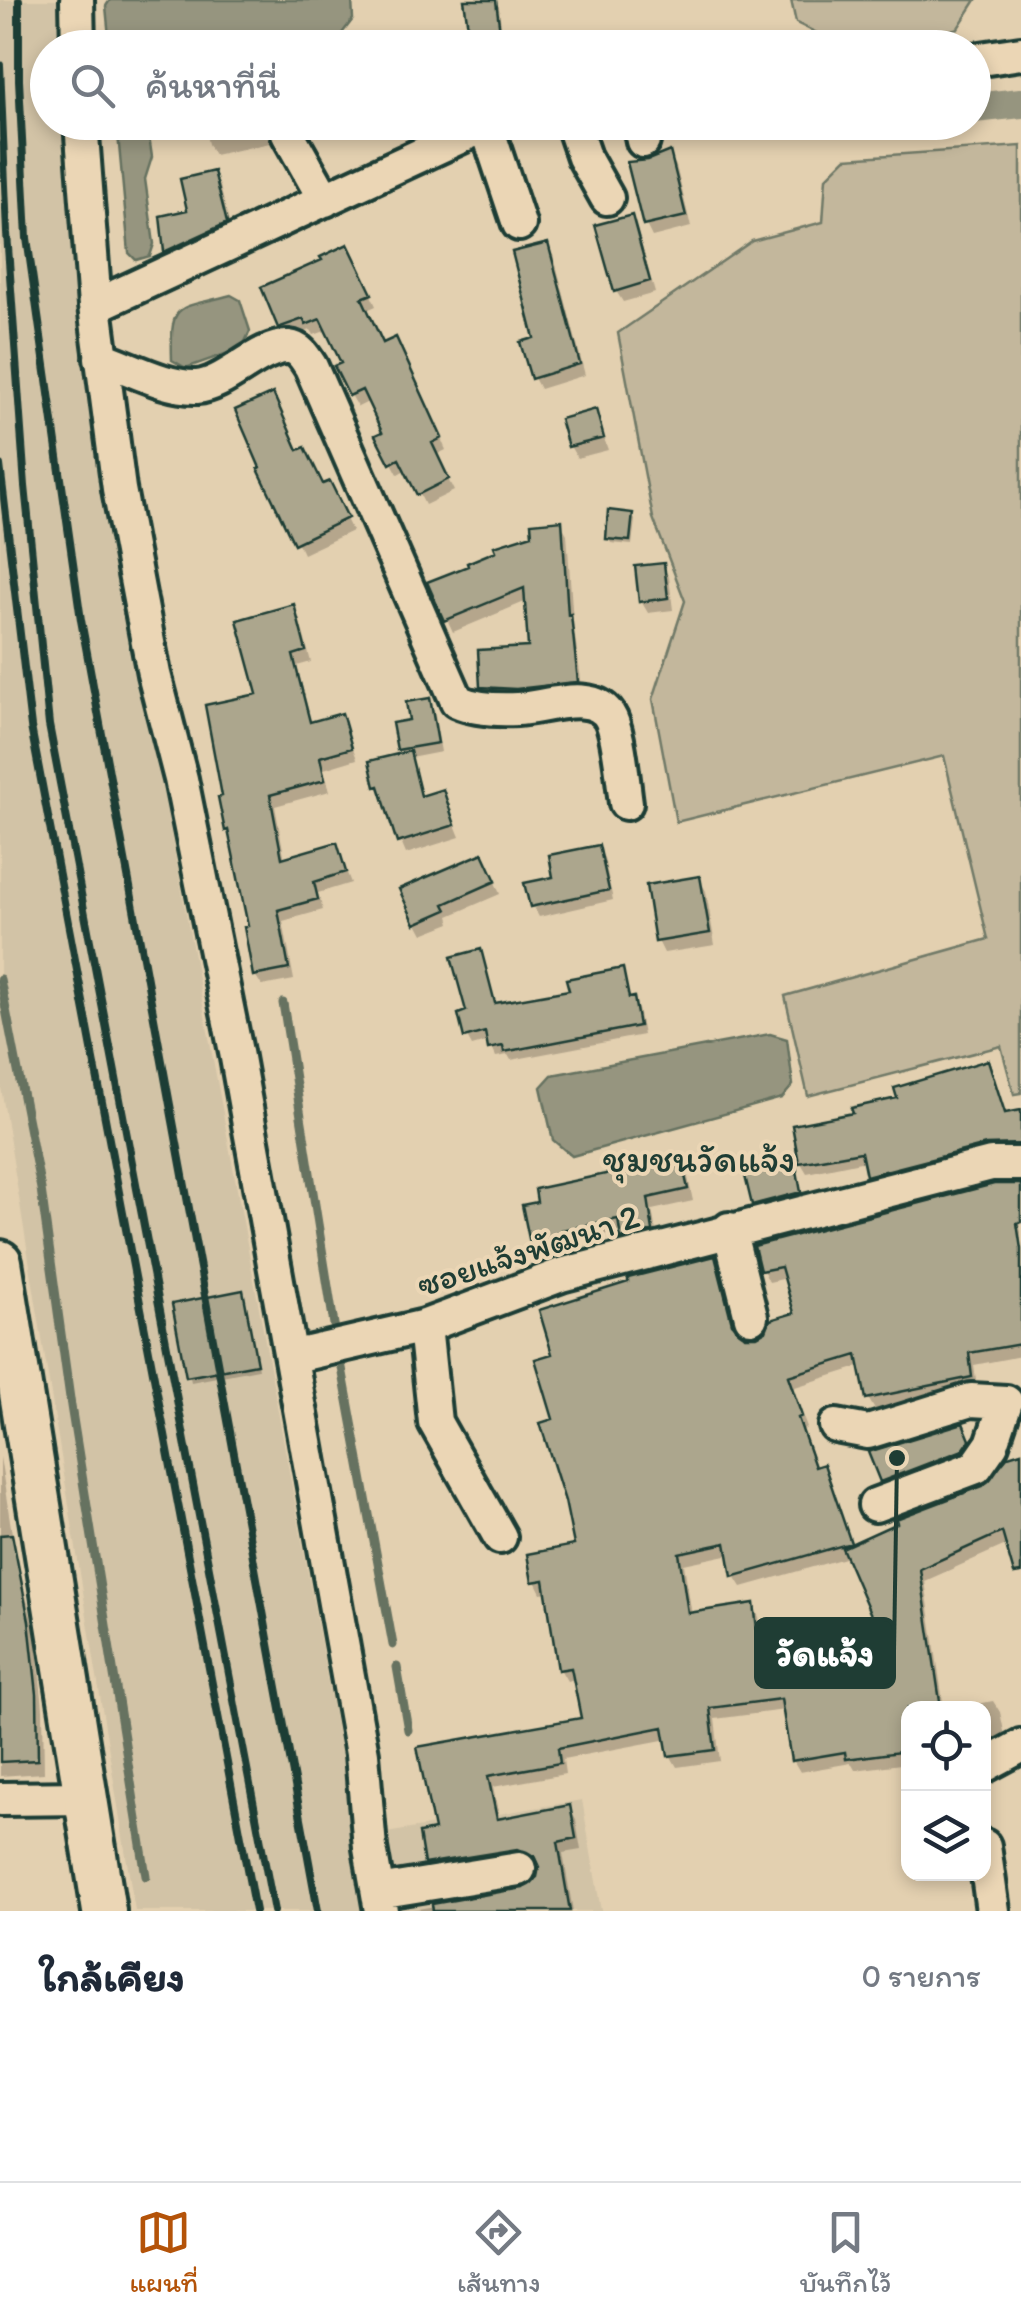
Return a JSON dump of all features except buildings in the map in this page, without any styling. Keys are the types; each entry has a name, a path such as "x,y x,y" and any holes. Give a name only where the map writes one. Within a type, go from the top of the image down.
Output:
{"main road":[{"path":"0,1262 10,1384 87,1798 104,1911"}],"street":[{"path":"77,0 78,30"},
{"path":"991,57 1021,53"},
{"path":"83,140 96,306 119,489 236,1052 362,1754 370,1848 380,1901 519,1869"},
{"path":"291,140 325,200"},
{"path":"96,306 454,140"},
{"path":"494,140 519,224"},
{"path":"578,140 608,198"},
{"path":"102,358 177,385 202,387 273,351 290,347 300,352 312,367 457,701 470,707 516,709 581,701 599,706 611,719 626,803"},
{"name":"ซอยแจ้งพัฒนา 2","path":"292,1357 425,1326 561,1275 729,1230 991,1164 1021,1164"},
{"path":"729,1230 751,1317"},
{"path":"425,1326 436,1422 500,1537"},
{"path":"836,1426 868,1432 971,1400 1014,1401 976,1467 876,1505"},
{"path":"991,1762 1021,1746"},
{"path":"0,1799 87,1798"},
{"path":"989,1881 993,1911"}],"shaded area":[{"path":"0,0 66,0 68,30 30,30 30,140 76,140 142,675 357,1838 582,1800 601,1911 135,1911 0,1081"},
{"path":"110,0 352,0 353,19 345,30 108,30 106,6"},
{"path":"791,0 976,0 958,28 951,30 810,30 796,23"},
{"path":"119,140 150,140 152,157 145,179 154,244 150,256 136,260 129,253"},
{"path":"1021,146 1021,1093 1014,1094 1001,1046 808,1096 785,996 988,939 944,756 676,822 653,699 685,601 653,518 618,333 752,241 823,222 826,178 846,158"},
{"path":"231,295 240,300 250,331 242,348 186,368 172,360 173,326 180,310"},
{"path":"770,1034 787,1039 793,1085 782,1098 572,1156 553,1140 541,1087 552,1075"}],"waterway":[{"path":"991,106 1021,103"},
{"path":"0,979 41,1189 71,1406 146,1876"},
{"path":"283,1003 336,1337"},
{"path":"340,1357 393,1645"},
{"path":"397,1667 408,1730"}],"railway":[{"path":"19,0 27,238 81,620 318,1911"},
{"path":"0,65 25,486 49,725 274,1911"},
{"path":"0,465 31,727 255,1911"}],"place":[{"name":"วัดแจ้ง","path":"897,1458"}],"district":[{"name":"ชุมชนวัดแจ้ง","path":"699,1159"}]}
